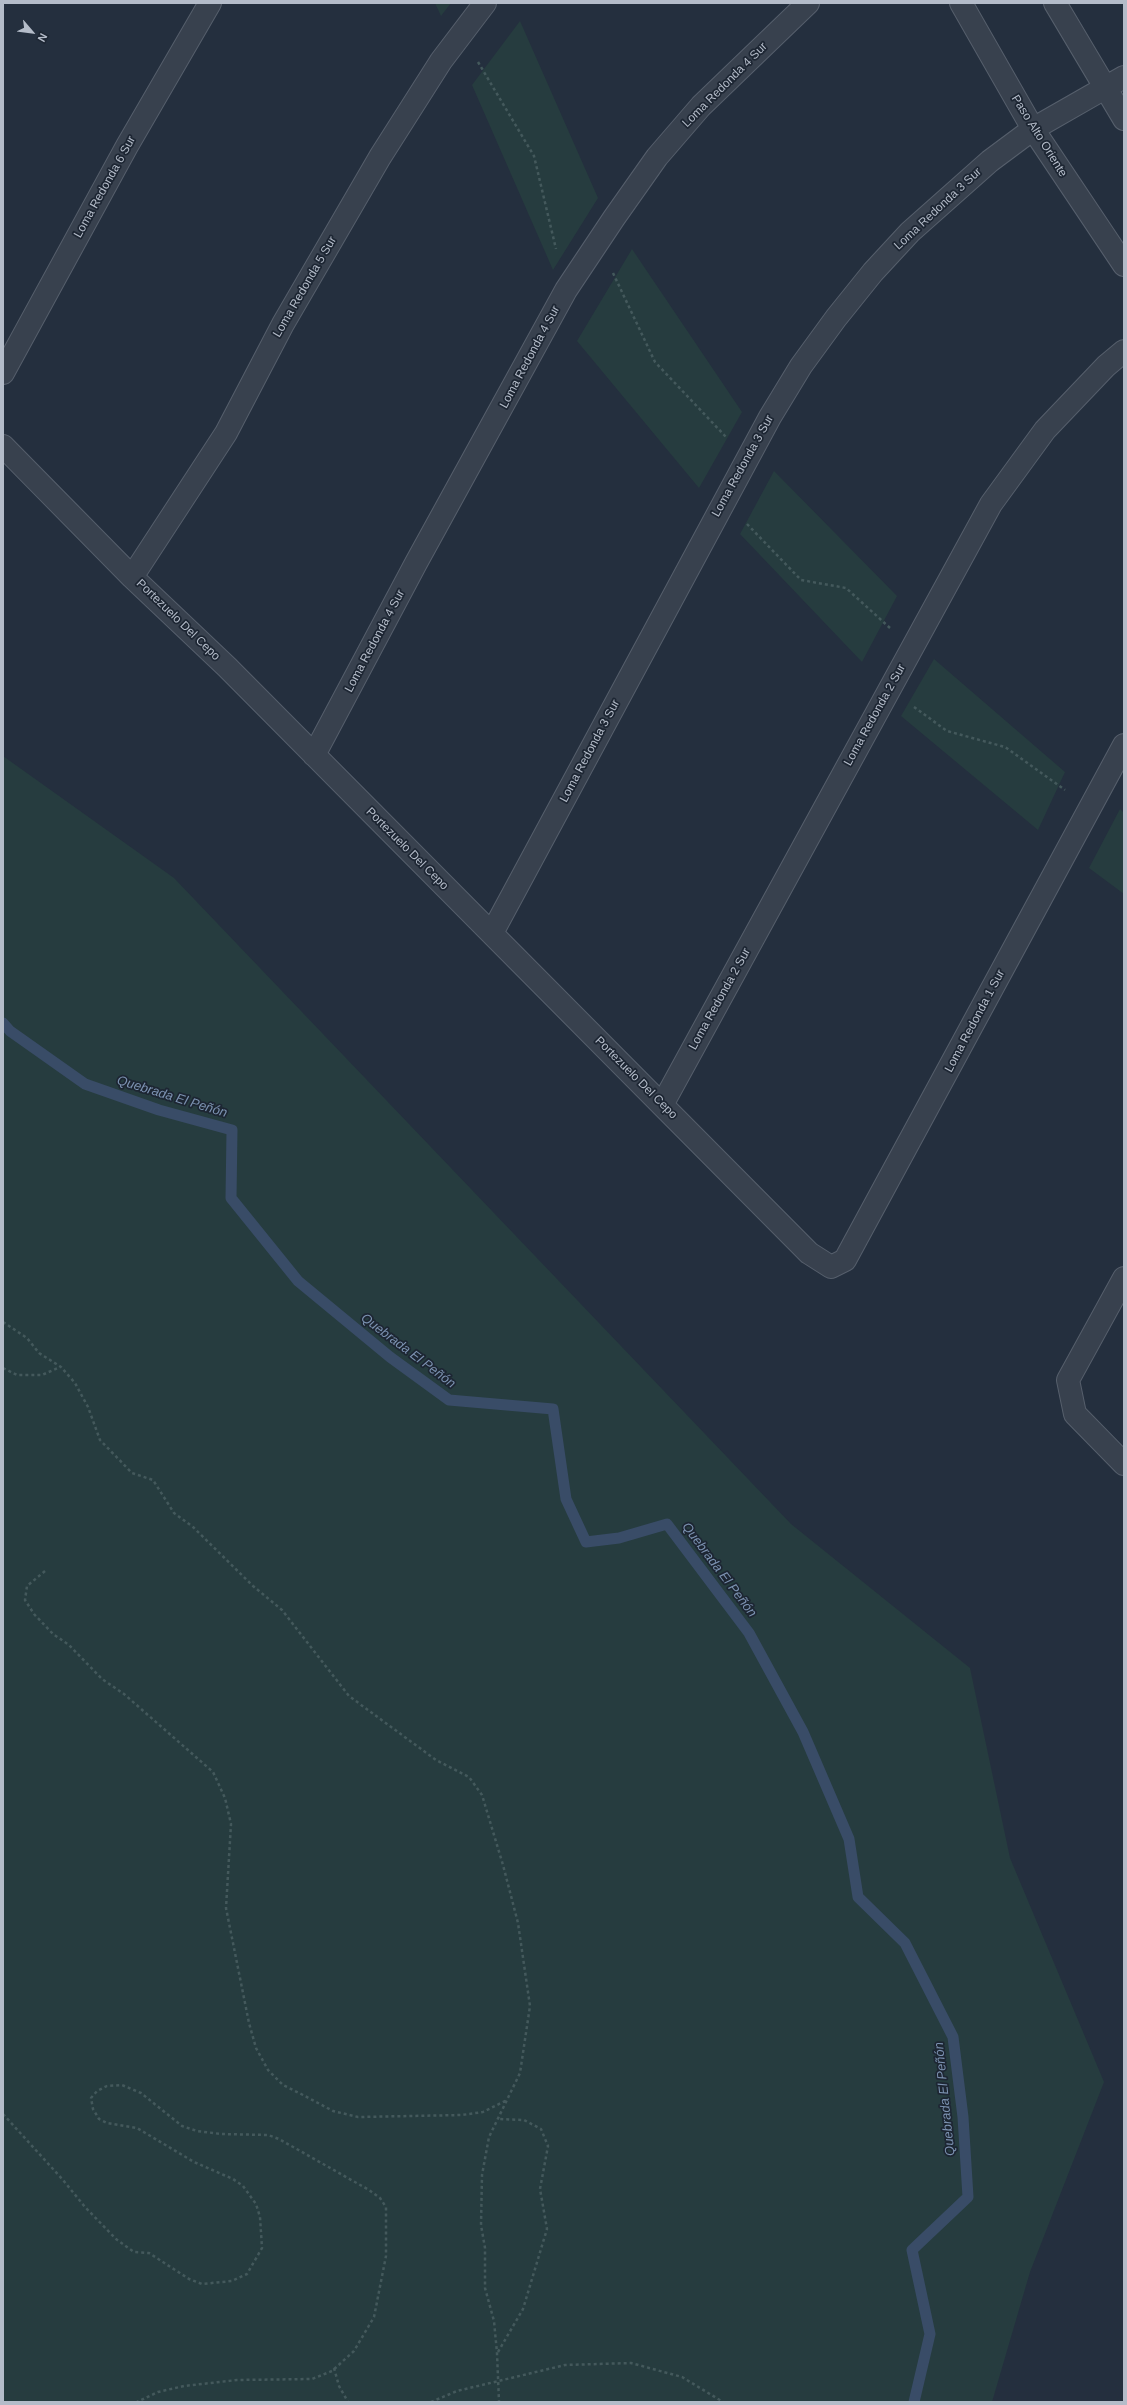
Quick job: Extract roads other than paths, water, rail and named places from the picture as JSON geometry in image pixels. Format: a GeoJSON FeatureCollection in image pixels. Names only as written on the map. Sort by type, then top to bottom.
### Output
{"type":"FeatureCollection","features":[{"type":"Feature","properties":{"kind":"street","name":"Loma Redonda 6 Sur"},"geometry":{"type":"LineString","coordinates":[[3,373],[127,146],[210,3]]}},
{"type":"Feature","properties":{"kind":"street","name":"Loma Redonda 5 Sur"},"geometry":{"type":"LineString","coordinates":[[132,576],[226,433],[283,324],[380,157],[441,61],[485,3]]}},
{"type":"Feature","properties":{"kind":"street","name":"Loma Redonda 4 Sur"},"geometry":{"type":"LineString","coordinates":[[314,755],[416,563],[566,290],[657,157],[701,106],[808,3]]}},
{"type":"Feature","properties":{"kind":"street","name":"Paso Alto Oriente"},"geometry":{"type":"LineString","coordinates":[[961,3],[1033,129],[1124,265]]}},
{"type":"Feature","properties":{"kind":"street"},"geometry":{"type":"LineString","coordinates":[[1055,3],[1104,88],[1124,119]]}},
{"type":"Feature","properties":{"kind":"street","name":"Loma Redonda 3 Sur"},"geometry":{"type":"LineString","coordinates":[[492,933],[747,459],[801,366],[873,272],[910,232],[949,196],[990,161],[1033,129],[1124,77]]}},
{"type":"Feature","properties":{"kind":"street","name":"Loma Redonda 2 Sur"},"geometry":{"type":"LineString","coordinates":[[662,1105],[991,504],[1045,430],[1106,366],[1124,351]]}},
{"type":"Feature","properties":{"kind":"street","name":"Portezuelo Del Cepo"},"geometry":{"type":"LineString","coordinates":[[3,446],[132,576],[227,667],[809,1253]]}},
{"type":"Feature","properties":{"kind":"street","name":"Loma Redonda 1 Sur"},"geometry":{"type":"LineString","coordinates":[[809,1253],[831,1267],[845,1260],[1124,745]]}},
{"type":"Feature","properties":{"kind":"street"},"geometry":{"type":"LineString","coordinates":[[1124,1278],[1068,1380],[1075,1414],[1124,1464]]}},
{"type":"Feature","properties":{"kind":"waterway","name":"Quebrada El Peñón"},"geometry":{"type":"LineString","coordinates":[[3,1023],[10,1031],[85,1084],[159,1110],[232,1130],[231,1198],[298,1281],[390,1357],[449,1400],[553,1409],[566,1499],[586,1542],[619,1538],[667,1524],[749,1633],[803,1732],[849,1839],[858,1897],[905,1943],[953,2037],[963,2117],[968,2197],[912,2250],[930,2334],[914,2402]]}}]}
